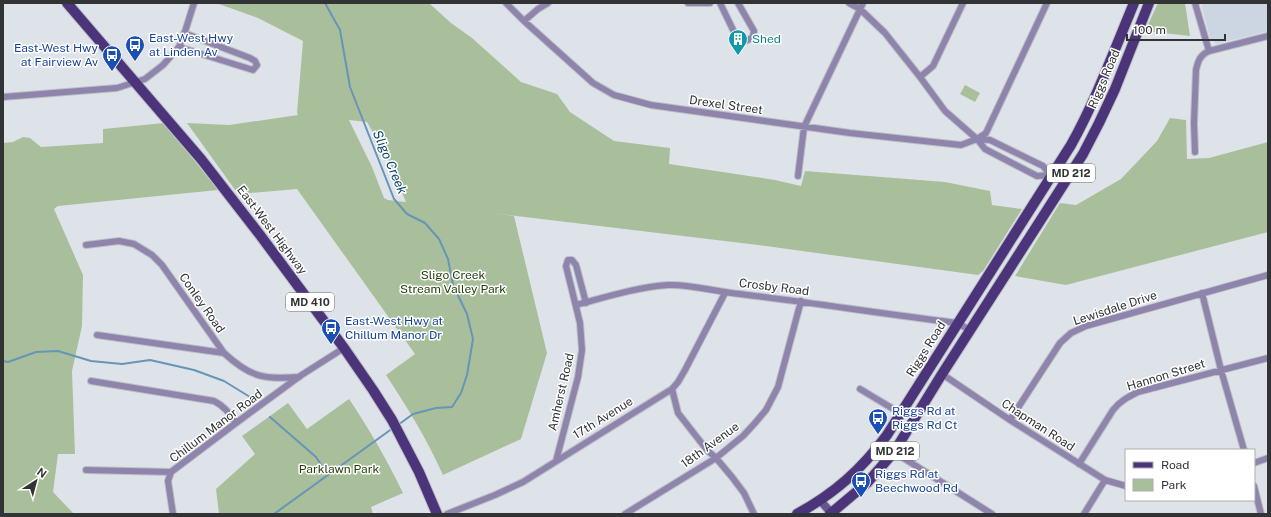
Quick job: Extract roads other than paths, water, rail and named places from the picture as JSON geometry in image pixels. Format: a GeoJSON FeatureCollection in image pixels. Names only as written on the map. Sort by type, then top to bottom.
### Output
{"type":"FeatureCollection","features":[{"type":"Feature","properties":{"kind":"main road","name":"East-West Highway"},"geometry":{"type":"LineString","coordinates":[[67,3],[201,159],[265,241],[344,348],[373,390],[401,436],[437,514]]}},
{"type":"Feature","properties":{"kind":"main road","name":"Riggs Road"},"geometry":{"type":"LineString","coordinates":[[797,514],[843,484],[865,463],[882,441],[1051,175],[1059,165],[1080,128],[1102,81],[1134,3]]}},
{"type":"Feature","properties":{"kind":"main road","name":"Riggs Road"},"geometry":{"type":"LineString","coordinates":[[831,514],[867,483],[894,452],[942,374],[1065,183],[1083,154],[1099,123],[1115,89],[1150,3]]}},
{"type":"Feature","properties":{"kind":"street"},"geometry":{"type":"LineString","coordinates":[[3,97],[117,88],[145,79],[157,71],[179,47],[194,3]]}},
{"type":"Feature","properties":{"kind":"street","name":"Drexel Street"},"geometry":{"type":"LineString","coordinates":[[506,3],[589,80],[599,88],[614,95],[651,105],[804,127],[961,145],[977,139],[990,140],[1043,166],[1051,175]]}},
{"type":"Feature","properties":{"kind":"street"},"geometry":{"type":"LineString","coordinates":[[524,21],[548,3]]}},
{"type":"Feature","properties":{"kind":"street"},"geometry":{"type":"LineString","coordinates":[[688,3],[710,3]]}},
{"type":"Feature","properties":{"kind":"street"},"geometry":{"type":"LineString","coordinates":[[720,3],[736,38],[740,41],[744,41],[753,37],[754,31],[738,3]]}},
{"type":"Feature","properties":{"kind":"street"},"geometry":{"type":"LineString","coordinates":[[849,3],[862,6],[920,76],[945,111],[977,139],[985,149],[1037,176],[1051,175],[1065,183]]}},
{"type":"Feature","properties":{"kind":"street"},"geometry":{"type":"LineString","coordinates":[[920,76],[933,66],[963,3]]}},
{"type":"Feature","properties":{"kind":"street"},"geometry":{"type":"LineString","coordinates":[[977,139],[986,132],[1047,3]]}},
{"type":"Feature","properties":{"kind":"street"},"geometry":{"type":"LineString","coordinates":[[1195,3],[1209,51]]}},
{"type":"Feature","properties":{"kind":"street"},"geometry":{"type":"LineString","coordinates":[[798,176],[804,127],[862,6]]}},
{"type":"Feature","properties":{"kind":"street"},"geometry":{"type":"LineString","coordinates":[[179,47],[253,70],[257,65],[255,61],[250,58],[184,33]]}},
{"type":"Feature","properties":{"kind":"street"},"geometry":{"type":"LineString","coordinates":[[1195,152],[1194,123],[1196,70],[1197,64],[1203,54],[1209,51],[1268,36]]}},
{"type":"Feature","properties":{"kind":"street","name":"Conley Road"},"geometry":{"type":"LineString","coordinates":[[86,245],[119,241],[134,244],[152,255],[162,266],[224,353],[240,367],[258,375],[280,378],[300,376]]}},
{"type":"Feature","properties":{"kind":"street","name":"Amherst Road"},"geometry":{"type":"LineString","coordinates":[[556,461],[578,377],[582,350],[582,337],[576,305],[566,266],[568,260],[574,262],[576,265],[586,303]]}},
{"type":"Feature","properties":{"kind":"street","name":"Lewisdale Drive"},"geometry":{"type":"LineString","coordinates":[[1010,420],[1060,344],[1071,333],[1086,326],[1268,275]]}},
{"type":"Feature","properties":{"kind":"street","name":"Crosby Road"},"geometry":{"type":"LineString","coordinates":[[576,305],[636,290],[669,285],[693,286],[725,293],[801,301],[957,323],[970,330]]}},
{"type":"Feature","properties":{"kind":"street","name":"17th Avenue"},"geometry":{"type":"LineString","coordinates":[[447,514],[510,489],[523,482],[672,389],[685,370],[725,293]]}},
{"type":"Feature","properties":{"kind":"street"},"geometry":{"type":"LineString","coordinates":[[1202,293],[1221,370],[1244,449]]}},
{"type":"Feature","properties":{"kind":"street","name":"18th Avenue"},"geometry":{"type":"LineString","coordinates":[[625,514],[716,458],[743,436],[758,420],[770,403],[781,380],[801,301]]}},
{"type":"Feature","properties":{"kind":"street"},"geometry":{"type":"LineString","coordinates":[[97,335],[224,353]]}},
{"type":"Feature","properties":{"kind":"street","name":"Chillum Manor Road"},"geometry":{"type":"LineString","coordinates":[[86,470],[172,472],[300,376],[344,348]]}},
{"type":"Feature","properties":{"kind":"street","name":"Hannon Street"},"geometry":{"type":"LineString","coordinates":[[1079,464],[1113,410],[1126,398],[1138,392],[1268,358]]}},
{"type":"Feature","properties":{"kind":"street","name":"Chapman Road"},"geometry":{"type":"LineString","coordinates":[[942,374],[1010,420],[1105,480],[1125,486]]}},
{"type":"Feature","properties":{"kind":"street"},"geometry":{"type":"LineString","coordinates":[[91,381],[214,401],[228,410],[236,423]]}},
{"type":"Feature","properties":{"kind":"street"},"geometry":{"type":"LineString","coordinates":[[672,389],[678,413],[707,450],[716,458],[738,485],[754,514]]}},
{"type":"Feature","properties":{"kind":"street"},"geometry":{"type":"LineString","coordinates":[[860,389],[900,413]]}},
{"type":"Feature","properties":{"kind":"street"},"geometry":{"type":"LineString","coordinates":[[894,452],[992,514]]}},
{"type":"Feature","properties":{"kind":"street"},"geometry":{"type":"LineString","coordinates":[[1255,463],[1268,458]]}},
{"type":"Feature","properties":{"kind":"street"},"geometry":{"type":"LineString","coordinates":[[172,472],[168,481],[173,514]]}},
{"type":"Feature","properties":{"kind":"street"},"geometry":{"type":"LineString","coordinates":[[1084,514],[1105,480]]}},
{"type":"Feature","properties":{"kind":"street"},"geometry":{"type":"LineString","coordinates":[[1255,490],[1261,514]]}},
{"type":"Feature","properties":{"kind":"street"},"geometry":{"type":"LineString","coordinates":[[820,500],[831,514]]}},
{"type":"Feature","properties":{"kind":"waterway","name":"Sligo Creek"},"geometry":{"type":"LineString","coordinates":[[325,3],[340,30],[350,87],[394,199],[407,214],[425,223],[439,239],[448,259],[453,285],[467,314],[473,339],[467,375],[461,393],[452,407],[436,408],[413,414],[398,425]]}},
{"type":"Feature","properties":{"kind":"waterway"},"geometry":{"type":"LineString","coordinates":[[3,361],[8,362],[36,352],[58,351],[91,361],[122,364],[150,360],[194,370],[224,381],[250,397],[255,402]]}},
{"type":"Feature","properties":{"kind":"waterway"},"geometry":{"type":"LineString","coordinates":[[270,417],[316,457],[328,475]]}},
{"type":"Feature","properties":{"kind":"waterway","name":"Sligo Creek"},"geometry":{"type":"LineString","coordinates":[[274,514],[393,428]]}},
{"type":"Feature","properties":{"kind":"place","name":"Shed"},"geometry":{"type":"Point","coordinates":[738,56]}},
{"type":"Feature","properties":{"kind":"place","name":"East-West Hwy at Linden Av"},"geometry":{"type":"Point","coordinates":[135,62]}},
{"type":"Feature","properties":{"kind":"place","name":"East-West Hwy at Fairview Av"},"geometry":{"type":"Point","coordinates":[112,72]}},
{"type":"Feature","properties":{"kind":"place","name":"East-West Hwy at Chillum Manor Dr"},"geometry":{"type":"Point","coordinates":[331,345]}},
{"type":"Feature","properties":{"kind":"place","name":"Riggs Rd at Riggs Rd Ct"},"geometry":{"type":"Point","coordinates":[878,435]}},
{"type":"Feature","properties":{"kind":"place","name":"Riggs Rd at Beechwood Rd"},"geometry":{"type":"Point","coordinates":[861,498]}},
{"type":"Feature","properties":{"kind":"park label","name":"Sligo Creek Stream Valley Park"},"geometry":{"type":"Point","coordinates":[453,282]}},
{"type":"Feature","properties":{"kind":"park label","name":"Parklawn Park"},"geometry":{"type":"Point","coordinates":[339,469]}}]}
